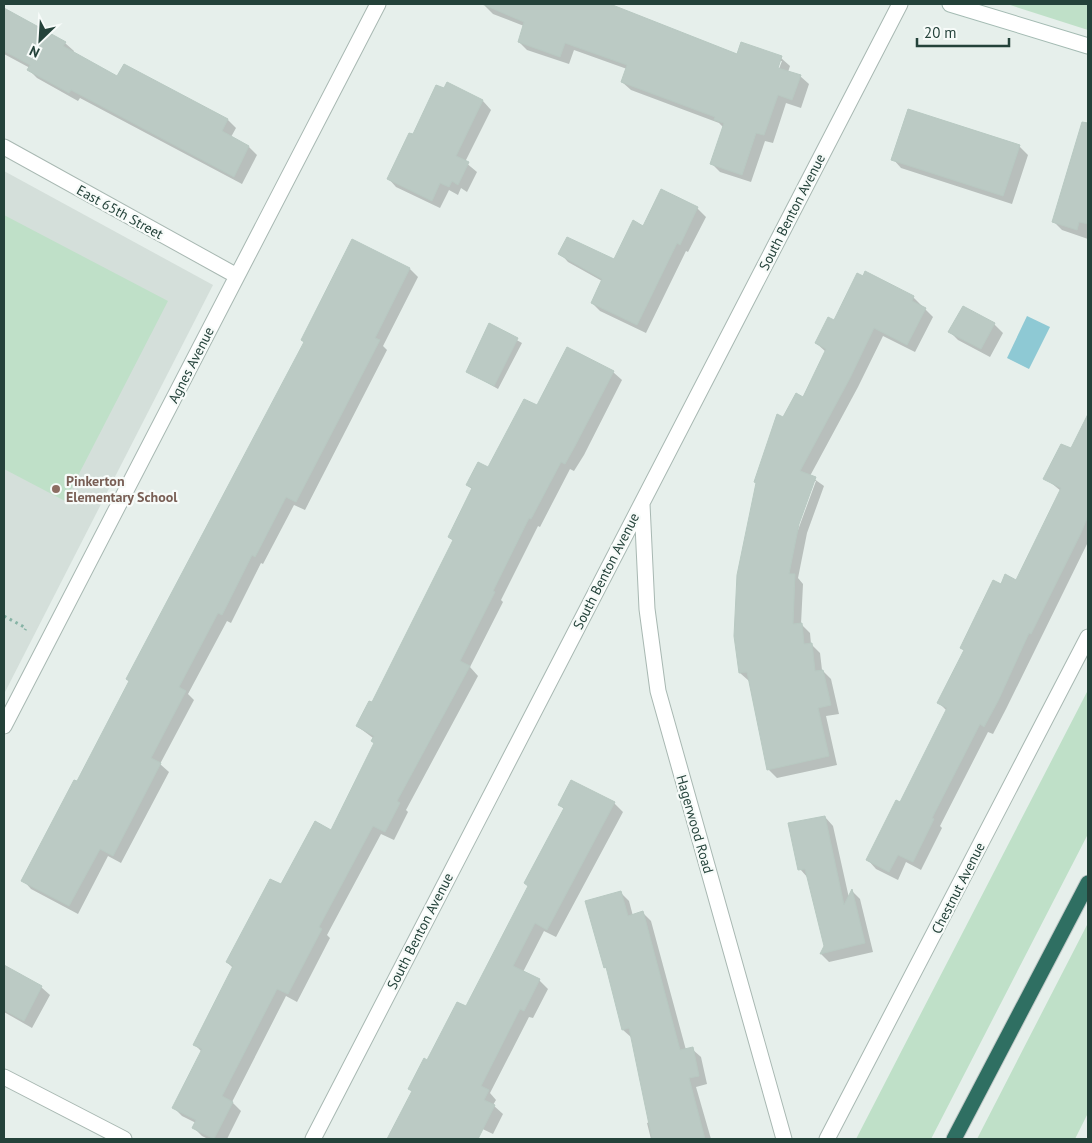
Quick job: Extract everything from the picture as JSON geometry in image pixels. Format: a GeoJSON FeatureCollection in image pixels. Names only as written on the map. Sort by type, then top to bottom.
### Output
{"type":"FeatureCollection","features":[{"type":"Feature","properties":{"kind":"highway"},"geometry":{"type":"LineString","coordinates":[[954,1139],[1088,882]]}},
{"type":"Feature","properties":{"kind":"street","name":"Agnes Avenue"},"geometry":{"type":"LineString","coordinates":[[4,726],[378,4]]}},
{"type":"Feature","properties":{"kind":"street","name":"South Benton Avenue"},"geometry":{"type":"LineString","coordinates":[[313,1139],[900,4]]}},
{"type":"Feature","properties":{"kind":"street"},"geometry":{"type":"LineString","coordinates":[[950,4],[1088,46]]}},
{"type":"Feature","properties":{"kind":"street","name":"East 65th Street"},"geometry":{"type":"LineString","coordinates":[[4,147],[237,276]]}},
{"type":"Feature","properties":{"kind":"street","name":"Hagerwood Road"},"geometry":{"type":"LineString","coordinates":[[642,502],[647,609],[658,691],[784,1139]]}},
{"type":"Feature","properties":{"kind":"street","name":"Chestnut Avenue"},"geometry":{"type":"LineString","coordinates":[[828,1139],[1088,637]]}},
{"type":"Feature","properties":{"kind":"street"},"geometry":{"type":"LineString","coordinates":[[4,1077],[124,1139]]}},
{"type":"Feature","properties":{"kind":"path"},"geometry":{"type":"LineString","coordinates":[[4,616],[26,628],[25,630]]}},
{"type":"Feature","properties":{"kind":"shaded area","name":"Pinkerton Elementary School"},"geometry":{"type":"Polygon","coordinates":[[[4,171],[213,285],[4,694],[4,171]]]}},
{"type":"Feature","properties":{"kind":"green space"},"geometry":{"type":"Polygon","coordinates":[[[1007,4],[1088,4],[1088,30],[1007,4]]]}},
{"type":"Feature","properties":{"kind":"green space"},"geometry":{"type":"Polygon","coordinates":[[[4,215],[168,301],[65,501],[4,469],[4,215]]]}},
{"type":"Feature","properties":{"kind":"green space"},"geometry":{"type":"Polygon","coordinates":[[[1088,690],[1088,834],[931,1139],[856,1139],[1088,690]]]}},
{"type":"Feature","properties":{"kind":"green space"},"geometry":{"type":"Polygon","coordinates":[[[1088,923],[1088,1113],[1075,1139],[977,1139],[1088,923]]]}},
{"type":"Feature","properties":{"kind":"water"},"geometry":{"type":"Polygon","coordinates":[[[1027,316],[1050,327],[1029,369],[1007,358],[1027,316]]]}},
{"type":"Feature","properties":{"kind":"building"},"geometry":{"type":"Polygon","coordinates":[[[482,4],[610,4],[737,54],[741,42],[782,56],[778,68],[801,75],[792,100],[778,95],[764,135],[756,133],[742,175],[710,164],[724,123],[714,120],[715,117],[621,82],[627,65],[565,43],[560,57],[518,42],[524,22],[482,4]]]}},
{"type":"Feature","properties":{"kind":"building"},"geometry":{"type":"Polygon","coordinates":[[[4,8],[66,42],[63,46],[117,76],[124,64],[228,119],[222,131],[249,146],[234,177],[71,90],[69,93],[27,70],[30,65],[4,51],[4,8]]]}},
{"type":"Feature","properties":{"kind":"building"},"geometry":{"type":"Polygon","coordinates":[[[447,82],[483,100],[456,156],[469,162],[458,185],[452,181],[449,187],[440,183],[432,201],[387,179],[409,133],[413,134],[436,85],[444,88],[447,82]]]}},
{"type":"Feature","properties":{"kind":"building"},"geometry":{"type":"Polygon","coordinates":[[[908,109],[1020,145],[1003,196],[891,160],[908,109]]]}},
{"type":"Feature","properties":{"kind":"building"},"geometry":{"type":"Polygon","coordinates":[[[1082,122],[1088,123],[1088,224],[1079,222],[1077,230],[1052,222],[1082,122]]]}},
{"type":"Feature","properties":{"kind":"building"},"geometry":{"type":"Polygon","coordinates":[[[661,189],[698,207],[680,245],[677,243],[637,325],[591,303],[602,279],[558,254],[567,237],[614,259],[633,220],[643,226],[661,189]]]}},
{"type":"Feature","properties":{"kind":"building"},"geometry":{"type":"Polygon","coordinates":[[[352,239],[410,268],[375,338],[380,340],[296,502],[286,497],[255,557],[252,555],[222,615],[218,613],[179,687],[186,691],[151,758],[161,763],[113,856],[100,849],[69,906],[21,881],[74,780],[77,781],[129,681],[126,679],[304,342],[301,340],[352,239]]]}},
{"type":"Feature","properties":{"kind":"building"},"geometry":{"type":"Polygon","coordinates":[[[865,271],[914,296],[912,301],[926,308],[907,345],[874,328],[850,378],[800,471],[816,477],[799,524],[789,574],[795,574],[793,624],[802,623],[804,644],[812,643],[815,671],[823,670],[831,705],[818,708],[829,756],[767,770],[747,672],[739,673],[734,636],[737,575],[756,483],[754,482],[777,414],[783,417],[796,393],[803,397],[826,349],[815,343],[828,317],[834,320],[857,273],[863,276],[865,271]]]}},
{"type":"Feature","properties":{"kind":"building"},"geometry":{"type":"Polygon","coordinates":[[[963,306],[995,323],[981,349],[948,332],[963,306]]]}},
{"type":"Feature","properties":{"kind":"building"},"geometry":{"type":"Polygon","coordinates":[[[489,323],[518,338],[494,386],[466,372],[489,323]]]}},
{"type":"Feature","properties":{"kind":"building"},"geometry":{"type":"Polygon","coordinates":[[[567,347],[614,371],[565,464],[561,462],[531,519],[529,518],[493,591],[495,592],[460,661],[470,666],[397,801],[400,803],[385,832],[373,826],[319,927],[322,929],[288,994],[277,989],[222,1096],[233,1102],[214,1139],[192,1128],[196,1120],[172,1108],[202,1049],[193,1045],[233,966],[226,962],[270,879],[281,884],[315,821],[331,830],[374,743],[371,741],[374,736],[356,726],[369,701],[372,702],[453,540],[448,537],[472,488],[466,485],[478,462],[488,467],[524,399],[537,405],[567,347]]]}},
{"type":"Feature","properties":{"kind":"building"},"geometry":{"type":"Polygon","coordinates":[[[1088,414],[1088,516],[1081,533],[1031,634],[1029,633],[998,701],[984,727],[980,724],[932,818],[934,819],[913,862],[898,855],[889,872],[866,860],[896,800],[900,802],[947,708],[937,703],[964,650],[960,648],[993,580],[1001,584],[1005,574],[1016,580],[1061,488],[1043,479],[1061,444],[1071,448],[1088,414]]]}},
{"type":"Feature","properties":{"kind":"building"},"geometry":{"type":"Polygon","coordinates":[[[571,780],[615,802],[547,930],[535,923],[513,966],[540,979],[524,1011],[520,1009],[481,1086],[489,1090],[484,1100],[495,1105],[478,1139],[387,1139],[412,1091],[408,1089],[424,1058],[427,1060],[457,1002],[466,1006],[528,886],[524,883],[564,808],[558,805],[571,780]]]}},
{"type":"Feature","properties":{"kind":"building"},"geometry":{"type":"Polygon","coordinates":[[[825,816],[844,905],[852,889],[865,943],[820,954],[824,946],[805,869],[798,870],[788,823],[825,816]]]}},
{"type":"Feature","properties":{"kind":"building"},"geometry":{"type":"Polygon","coordinates":[[[621,891],[628,916],[643,911],[680,1050],[693,1047],[699,1076],[689,1078],[705,1139],[652,1139],[629,1028],[622,1030],[606,967],[604,968],[585,901],[621,891]]]}},
{"type":"Feature","properties":{"kind":"building"},"geometry":{"type":"Polygon","coordinates":[[[4,965],[42,986],[24,1021],[4,1010],[4,965]]]}},
{"type":"Feature","properties":{"kind":"place","name":"Pinkerton Elementary School"},"geometry":{"type":"Point","coordinates":[56,489]}}]}
